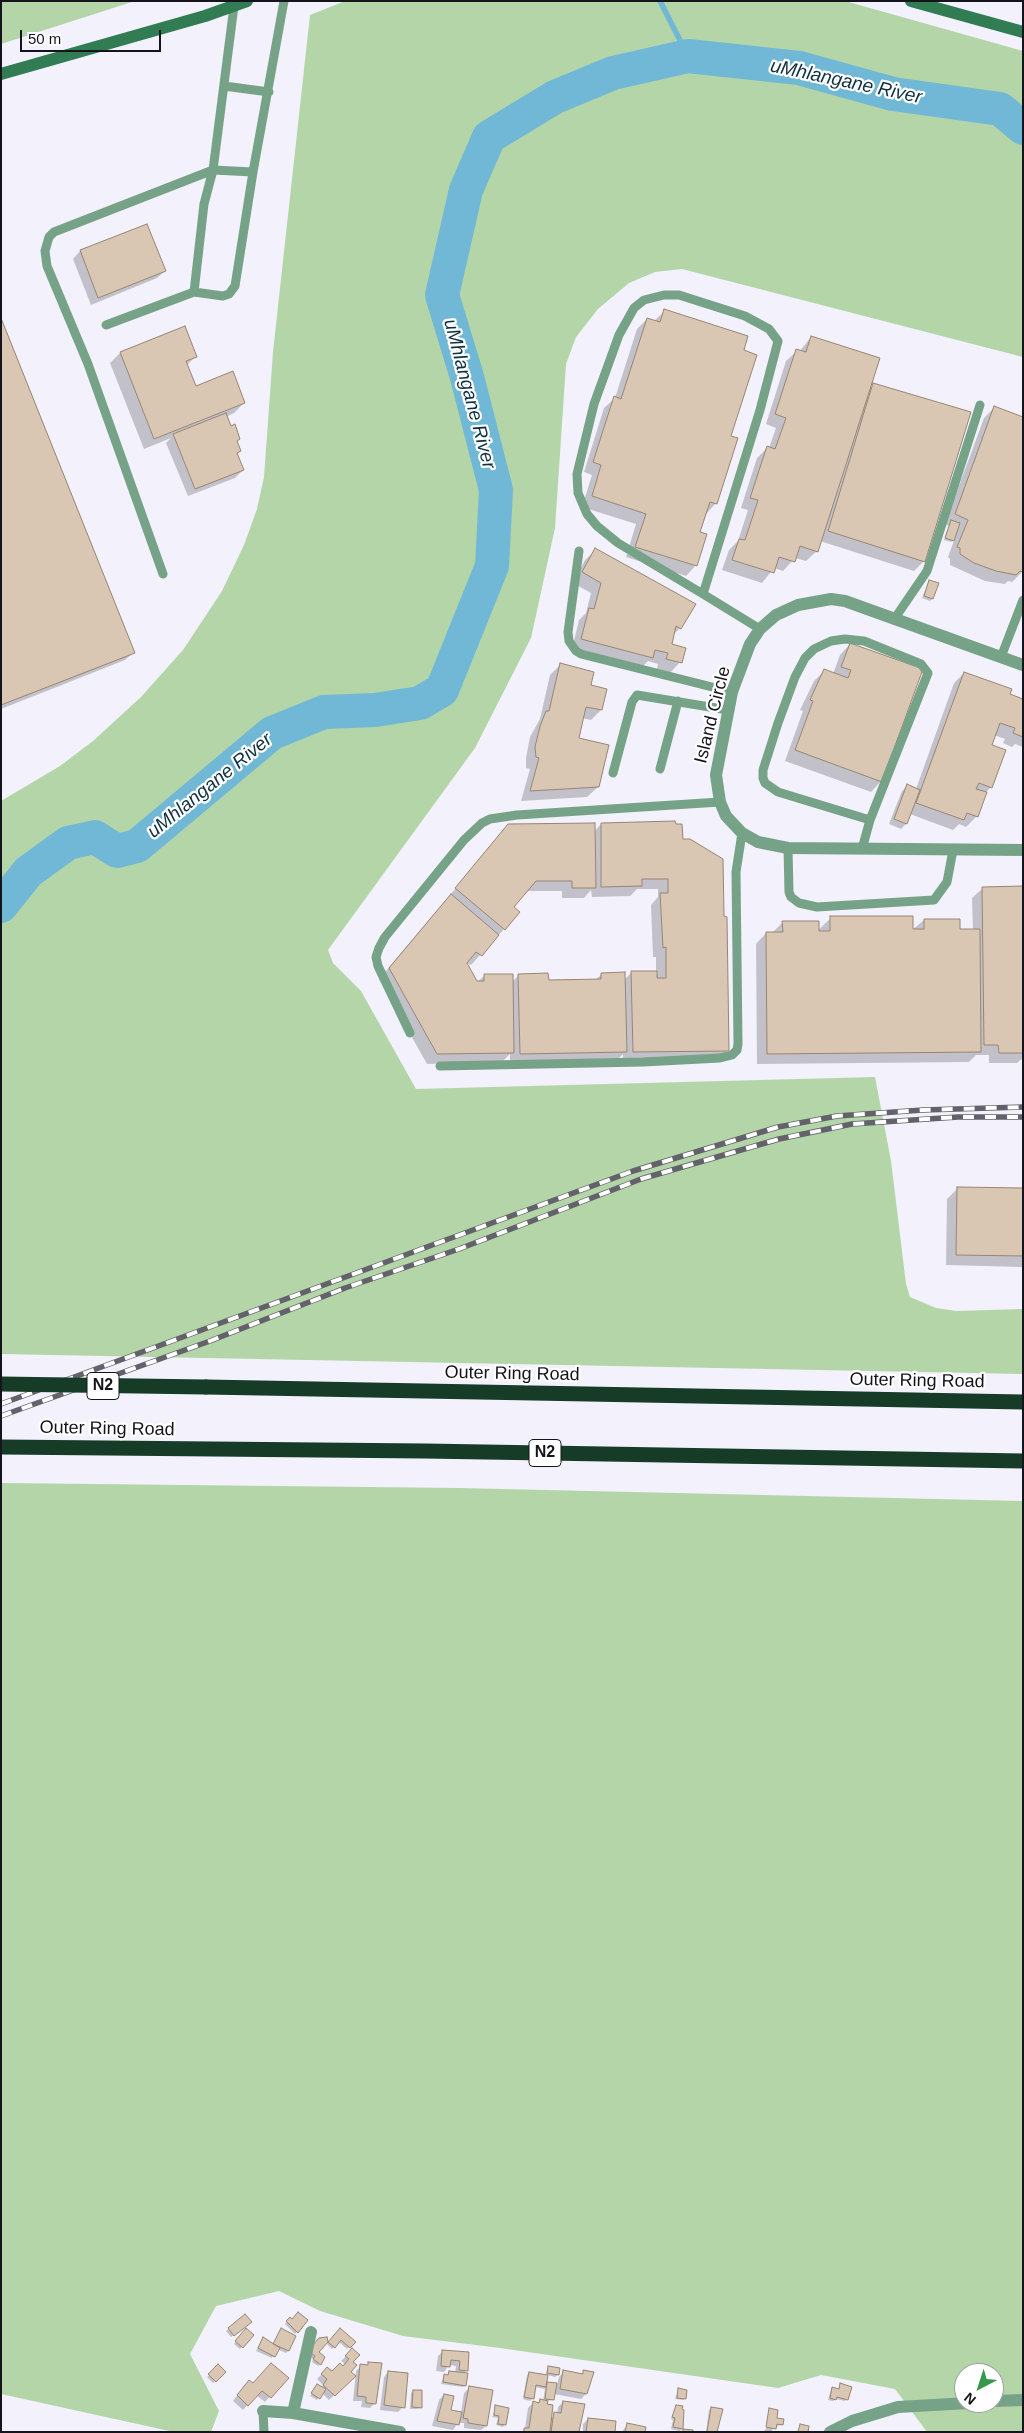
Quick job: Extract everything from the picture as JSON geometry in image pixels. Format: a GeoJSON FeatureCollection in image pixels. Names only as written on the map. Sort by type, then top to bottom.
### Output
{"type":"FeatureCollection","features":[{"type":"Feature","properties":{"kind":"highway","name":"Outer Ring Road"},"geometry":{"type":"LineString","coordinates":[[1,1384],[1023,1402]]}},
{"type":"Feature","properties":{"kind":"highway","name":"Outer Ring Road"},"geometry":{"type":"LineString","coordinates":[[1,1447],[1023,1460]]}},
{"type":"Feature","properties":{"kind":"street"},"geometry":{"type":"LineString","coordinates":[[1,74],[247,1]]}},
{"type":"Feature","properties":{"kind":"street"},"geometry":{"type":"LineString","coordinates":[[911,1],[1023,32]]}},
{"type":"Feature","properties":{"kind":"street","name":"Island Circle"},"geometry":{"type":"LineString","coordinates":[[1023,665],[845,600],[831,599],[798,605],[776,615],[760,628],[750,644],[732,692],[716,775],[720,802],[732,824],[742,833],[758,842],[788,848],[1023,850]]}},
{"type":"Feature","properties":{"kind":"street"},"geometry":{"type":"LineString","coordinates":[[293,2413],[311,2332]]}},
{"type":"Feature","properties":{"kind":"street"},"geometry":{"type":"LineString","coordinates":[[1004,2401],[1023,2400]]}},
{"type":"Feature","properties":{"kind":"street"},"geometry":{"type":"LineString","coordinates":[[830,2432],[852,2421],[898,2407],[954,2404]]}},
{"type":"Feature","properties":{"kind":"street"},"geometry":{"type":"LineString","coordinates":[[263,2411],[293,2413],[400,2432]]}},
{"type":"Feature","properties":{"kind":"lane"},"geometry":{"type":"LineString","coordinates":[[106,325],[194,292],[223,296],[229,294],[235,286],[253,172],[284,1]]}},
{"type":"Feature","properties":{"kind":"lane"},"geometry":{"type":"LineString","coordinates":[[194,292],[204,204],[214,170],[234,6]]}},
{"type":"Feature","properties":{"kind":"lane"},"geometry":{"type":"LineString","coordinates":[[224,86],[269,92]]}},
{"type":"Feature","properties":{"kind":"lane"},"geometry":{"type":"LineString","coordinates":[[163,574],[88,364],[47,266],[45,251],[49,237],[54,232],[214,170],[253,172]]}},
{"type":"Feature","properties":{"kind":"lane"},"geometry":{"type":"LineString","coordinates":[[703,594],[778,346],[776,337],[769,329],[738,313],[679,295],[653,297],[634,308],[619,335],[594,404],[577,474],[578,493],[582,504],[597,526],[618,543],[703,594],[760,628]]}},
{"type":"Feature","properties":{"kind":"lane"},"geometry":{"type":"LineString","coordinates":[[895,618],[926,571],[980,405]]}},
{"type":"Feature","properties":{"kind":"lane"},"geometry":{"type":"LineString","coordinates":[[579,551],[568,632],[569,641],[576,651],[581,654],[732,692]]}},
{"type":"Feature","properties":{"kind":"lane"},"geometry":{"type":"LineString","coordinates":[[1001,657],[1023,600]]}},
{"type":"Feature","properties":{"kind":"lane"},"geometry":{"type":"LineString","coordinates":[[862,849],[870,820],[928,673],[921,664],[864,641],[845,638],[831,641],[814,649],[805,658],[795,677],[778,723],[763,770],[763,778],[765,783],[778,792],[870,820]]}},
{"type":"Feature","properties":{"kind":"lane"},"geometry":{"type":"LineString","coordinates":[[613,773],[632,702],[639,694],[728,710]]}},
{"type":"Feature","properties":{"kind":"lane"},"geometry":{"type":"LineString","coordinates":[[660,769],[678,701]]}},
{"type":"Feature","properties":{"kind":"lane"},"geometry":{"type":"LineString","coordinates":[[410,1033],[378,966],[376,957],[379,948],[385,936],[464,840],[482,823],[490,819],[517,815],[720,802]]}},
{"type":"Feature","properties":{"kind":"lane"},"geometry":{"type":"LineString","coordinates":[[440,1066],[642,1062],[720,1058],[732,1055],[737,1050],[738,1044],[736,872],[742,833]]}},
{"type":"Feature","properties":{"kind":"lane"},"geometry":{"type":"LineString","coordinates":[[788,848],[789,892],[791,897],[799,904],[818,907],[934,900],[948,882],[953,850]]}},
{"type":"Feature","properties":{"kind":"lane"},"geometry":{"type":"LineString","coordinates":[[263,2411],[264,2432]]}},
{"type":"Feature","properties":{"kind":"green space"},"geometry":{"type":"Polygon","coordinates":[[[1,1],[135,1],[1,44],[1,1]]]}},
{"type":"Feature","properties":{"kind":"green space"},"geometry":{"type":"Polygon","coordinates":[[[345,1],[845,1],[1023,51],[1023,357],[682,269],[655,272],[629,283],[598,309],[576,337],[566,364],[555,528],[531,638],[475,748],[328,950],[333,963],[361,991],[416,1089],[875,1077],[891,1161],[906,1284],[910,1297],[936,1308],[956,1311],[1023,1309],[1023,1374],[1,1354],[1,801],[60,766],[93,741],[141,697],[183,650],[222,591],[244,545],[257,509],[264,477],[273,352],[310,15],[345,1]]]}},
{"type":"Feature","properties":{"kind":"green space"},"geometry":{"type":"Polygon","coordinates":[[[1,1483],[459,1488],[1023,1501],[1023,2432],[927,2432],[895,2389],[821,2375],[778,2388],[403,2336],[320,2311],[279,2291],[216,2306],[190,2354],[219,2411],[211,2432],[174,2432],[1,2394],[1,1483]]]}},
{"type":"Feature","properties":{"kind":"building"},"geometry":{"type":"Polygon","coordinates":[[[147,224],[166,271],[98,298],[80,250],[147,224]]]}},
{"type":"Feature","properties":{"kind":"building"},"geometry":{"type":"Polygon","coordinates":[[[664,309],[748,336],[744,350],[757,355],[731,436],[738,438],[717,504],[710,502],[700,532],[707,534],[697,566],[635,547],[646,514],[592,496],[601,465],[593,462],[614,396],[621,399],[647,318],[660,322],[664,309]]]}},
{"type":"Feature","properties":{"kind":"building"},"geometry":{"type":"Polygon","coordinates":[[[1,318],[135,653],[1,705],[1,318]]]}},
{"type":"Feature","properties":{"kind":"building"},"geometry":{"type":"Polygon","coordinates":[[[185,326],[197,357],[186,361],[196,386],[233,371],[245,403],[154,439],[120,352],[185,326]]]}},
{"type":"Feature","properties":{"kind":"building"},"geometry":{"type":"Polygon","coordinates":[[[811,336],[880,358],[818,552],[800,546],[795,562],[779,557],[774,573],[732,560],[739,539],[745,540],[758,500],[750,498],[767,446],[775,449],[786,418],[775,414],[796,349],[806,352],[811,336]]]}},
{"type":"Feature","properties":{"kind":"building"},"geometry":{"type":"Polygon","coordinates":[[[873,383],[971,412],[925,562],[828,531],[873,383]]]}},
{"type":"Feature","properties":{"kind":"building"},"geometry":{"type":"Polygon","coordinates":[[[994,406],[1023,417],[1023,572],[1020,571],[1016,575],[996,571],[974,563],[960,554],[960,548],[957,547],[968,520],[955,514],[994,406]]]}},
{"type":"Feature","properties":{"kind":"building"},"geometry":{"type":"Polygon","coordinates":[[[226,413],[231,426],[235,424],[240,439],[237,441],[241,451],[237,453],[244,470],[195,489],[173,434],[226,413]]]}},
{"type":"Feature","properties":{"kind":"building"},"geometry":{"type":"Polygon","coordinates":[[[951,520],[960,523],[954,541],[945,538],[951,520]]]}},
{"type":"Feature","properties":{"kind":"building"},"geometry":{"type":"Polygon","coordinates":[[[595,548],[696,604],[681,629],[676,626],[672,644],[686,648],[682,663],[666,659],[668,653],[655,650],[653,658],[581,639],[589,608],[594,609],[601,583],[582,572],[595,548]]]}},
{"type":"Feature","properties":{"kind":"building"},"geometry":{"type":"Polygon","coordinates":[[[929,580],[939,583],[933,599],[924,596],[929,580]]]}},
{"type":"Feature","properties":{"kind":"building"},"geometry":{"type":"Polygon","coordinates":[[[850,643],[923,669],[882,782],[795,750],[813,701],[810,700],[824,669],[848,678],[851,670],[841,667],[850,643]]]}},
{"type":"Feature","properties":{"kind":"building"},"geometry":{"type":"Polygon","coordinates":[[[560,663],[594,672],[591,685],[607,689],[602,710],[586,707],[579,738],[609,745],[599,787],[530,791],[539,758],[536,757],[535,747],[540,726],[546,711],[549,711],[560,663]]]}},
{"type":"Feature","properties":{"kind":"building"},"geometry":{"type":"Polygon","coordinates":[[[964,672],[1012,689],[1010,694],[1023,699],[1023,737],[1013,733],[1015,728],[1000,723],[992,745],[1006,750],[992,788],[979,783],[976,789],[987,792],[978,817],[967,813],[964,820],[916,803],[964,672]]]}},
{"type":"Feature","properties":{"kind":"building"},"geometry":{"type":"Polygon","coordinates":[[[907,784],[920,790],[907,824],[894,819],[907,784]]]}},
{"type":"Feature","properties":{"kind":"building"},"geometry":{"type":"Polygon","coordinates":[[[675,821],[676,824],[682,824],[683,839],[690,839],[723,859],[724,916],[727,917],[729,1051],[633,1052],[631,971],[657,971],[657,978],[666,978],[666,947],[663,948],[660,893],[668,893],[668,879],[642,879],[642,886],[601,887],[601,823],[675,821]]]}},
{"type":"Feature","properties":{"kind":"building"},"geometry":{"type":"Polygon","coordinates":[[[595,823],[596,888],[572,888],[572,881],[536,881],[514,907],[520,912],[505,930],[455,888],[508,824],[595,823]]]}},
{"type":"Feature","properties":{"kind":"building"},"geometry":{"type":"Polygon","coordinates":[[[1023,886],[1023,1053],[999,1053],[998,1045],[984,1045],[982,887],[1023,886]]]}},
{"type":"Feature","properties":{"kind":"building"},"geometry":{"type":"Polygon","coordinates":[[[451,894],[499,935],[482,956],[476,952],[467,963],[477,981],[484,981],[484,974],[513,974],[514,1053],[437,1054],[389,968],[451,894]]]}},
{"type":"Feature","properties":{"kind":"building"},"geometry":{"type":"Polygon","coordinates":[[[830,916],[913,916],[913,929],[924,929],[924,919],[960,919],[960,929],[980,929],[981,1052],[767,1054],[766,932],[783,932],[782,921],[819,921],[819,931],[830,931],[830,916]]]}},
{"type":"Feature","properties":{"kind":"building"},"geometry":{"type":"Polygon","coordinates":[[[625,972],[627,1052],[520,1054],[518,974],[548,973],[549,980],[601,979],[601,973],[625,972]]]}},
{"type":"Feature","properties":{"kind":"building"},"geometry":{"type":"Polygon","coordinates":[[[957,1187],[1023,1188],[1023,1256],[956,1255],[957,1187]]]}},
{"type":"Feature","properties":{"kind":"building"},"geometry":{"type":"Polygon","coordinates":[[[298,2312],[308,2320],[298,2333],[286,2321],[290,2317],[292,2319],[298,2312]]]}},
{"type":"Feature","properties":{"kind":"building"},"geometry":{"type":"Polygon","coordinates":[[[245,2314],[252,2322],[234,2336],[228,2328],[245,2314]]]}},
{"type":"Feature","properties":{"kind":"building"},"geometry":{"type":"Polygon","coordinates":[[[246,2328],[254,2335],[243,2348],[235,2341],[246,2328]]]}},
{"type":"Feature","properties":{"kind":"building"},"geometry":{"type":"Polygon","coordinates":[[[281,2328],[296,2336],[289,2351],[273,2344],[281,2328]]]}},
{"type":"Feature","properties":{"kind":"building"},"geometry":{"type":"Polygon","coordinates":[[[340,2328],[356,2342],[350,2348],[341,2340],[335,2348],[328,2342],[340,2328]]]}},
{"type":"Feature","properties":{"kind":"building"},"geometry":{"type":"Polygon","coordinates":[[[263,2337],[280,2348],[275,2357],[258,2348],[263,2337]]]}},
{"type":"Feature","properties":{"kind":"building"},"geometry":{"type":"Polygon","coordinates":[[[327,2337],[328,2342],[319,2352],[325,2357],[321,2365],[313,2359],[315,2356],[308,2351],[319,2338],[327,2337]]]}},
{"type":"Feature","properties":{"kind":"building"},"geometry":{"type":"Polygon","coordinates":[[[352,2348],[360,2355],[353,2362],[357,2365],[351,2372],[356,2376],[335,2396],[323,2385],[327,2379],[321,2374],[327,2367],[332,2371],[340,2363],[343,2366],[349,2359],[345,2356],[352,2348]]]}},
{"type":"Feature","properties":{"kind":"building"},"geometry":{"type":"Polygon","coordinates":[[[442,2350],[469,2352],[468,2371],[459,2370],[460,2361],[451,2360],[450,2367],[441,2366],[442,2350]]]}},
{"type":"Feature","properties":{"kind":"building"},"geometry":{"type":"Polygon","coordinates":[[[368,2362],[382,2363],[376,2404],[366,2403],[366,2397],[357,2396],[360,2364],[368,2365],[368,2362]]]}},
{"type":"Feature","properties":{"kind":"building"},"geometry":{"type":"Polygon","coordinates":[[[271,2363],[289,2378],[271,2398],[262,2391],[248,2406],[237,2395],[249,2380],[253,2383],[271,2363]]]}},
{"type":"Feature","properties":{"kind":"building"},"geometry":{"type":"Polygon","coordinates":[[[218,2364],[226,2372],[216,2382],[208,2374],[218,2364]]]}},
{"type":"Feature","properties":{"kind":"building"},"geometry":{"type":"Polygon","coordinates":[[[548,2366],[560,2368],[559,2375],[547,2373],[548,2366]]]}},
{"type":"Feature","properties":{"kind":"building"},"geometry":{"type":"Polygon","coordinates":[[[563,2370],[583,2374],[583,2370],[594,2372],[587,2394],[560,2389],[563,2370]]]}},
{"type":"Feature","properties":{"kind":"building"},"geometry":{"type":"Polygon","coordinates":[[[388,2371],[408,2373],[405,2408],[384,2405],[388,2371]]]}},
{"type":"Feature","properties":{"kind":"building"},"geometry":{"type":"Polygon","coordinates":[[[449,2371],[468,2373],[466,2386],[443,2382],[444,2374],[448,2375],[449,2371]]]}},
{"type":"Feature","properties":{"kind":"building"},"geometry":{"type":"Polygon","coordinates":[[[529,2372],[548,2375],[546,2387],[536,2385],[534,2399],[524,2397],[529,2372]]]}},
{"type":"Feature","properties":{"kind":"building"},"geometry":{"type":"Polygon","coordinates":[[[547,2382],[557,2383],[554,2400],[545,2399],[547,2382]]]}},
{"type":"Feature","properties":{"kind":"building"},"geometry":{"type":"Polygon","coordinates":[[[840,2383],[852,2387],[848,2400],[837,2397],[836,2400],[830,2398],[832,2387],[839,2389],[840,2383]]]}},
{"type":"Feature","properties":{"kind":"building"},"geometry":{"type":"Polygon","coordinates":[[[317,2384],[326,2389],[320,2399],[311,2393],[317,2384]]]}},
{"type":"Feature","properties":{"kind":"building"},"geometry":{"type":"Polygon","coordinates":[[[469,2386],[493,2390],[487,2426],[468,2423],[468,2419],[463,2418],[469,2386]]]}},
{"type":"Feature","properties":{"kind":"building"},"geometry":{"type":"Polygon","coordinates":[[[678,2388],[687,2390],[686,2399],[677,2398],[678,2388]]]}},
{"type":"Feature","properties":{"kind":"building"},"geometry":{"type":"Polygon","coordinates":[[[413,2390],[422,2390],[422,2408],[412,2407],[413,2390]]]}},
{"type":"Feature","properties":{"kind":"building"},"geometry":{"type":"Polygon","coordinates":[[[444,2394],[454,2396],[451,2410],[462,2412],[459,2425],[437,2421],[444,2394]]]}},
{"type":"Feature","properties":{"kind":"building"},"geometry":{"type":"Polygon","coordinates":[[[540,2399],[548,2401],[547,2404],[553,2405],[550,2432],[524,2432],[524,2428],[529,2428],[533,2401],[539,2403],[540,2399]]]}},
{"type":"Feature","properties":{"kind":"building"},"geometry":{"type":"Polygon","coordinates":[[[563,2401],[585,2404],[579,2432],[551,2432],[554,2412],[561,2413],[563,2401]]]}},
{"type":"Feature","properties":{"kind":"building"},"geometry":{"type":"Polygon","coordinates":[[[495,2405],[509,2408],[506,2425],[498,2424],[499,2416],[494,2415],[495,2405]]]}},
{"type":"Feature","properties":{"kind":"building"},"geometry":{"type":"Polygon","coordinates":[[[676,2405],[683,2406],[683,2429],[673,2427],[675,2418],[672,2417],[676,2405]]]}},
{"type":"Feature","properties":{"kind":"building"},"geometry":{"type":"Polygon","coordinates":[[[711,2407],[723,2409],[717,2432],[707,2432],[711,2407]]]}},
{"type":"Feature","properties":{"kind":"building"},"geometry":{"type":"Polygon","coordinates":[[[769,2408],[778,2410],[777,2418],[784,2419],[783,2425],[777,2424],[776,2429],[766,2427],[769,2408]]]}},
{"type":"Feature","properties":{"kind":"building"},"geometry":{"type":"Polygon","coordinates":[[[588,2418],[616,2421],[615,2432],[586,2432],[588,2418]]]}},
{"type":"Feature","properties":{"kind":"building"},"geometry":{"type":"Polygon","coordinates":[[[627,2423],[646,2427],[645,2432],[625,2432],[627,2423]]]}},
{"type":"Feature","properties":{"kind":"building"},"geometry":{"type":"Polygon","coordinates":[[[800,2424],[809,2426],[808,2432],[798,2432],[800,2424]]]}},
{"type":"Feature","properties":{"kind":"building"},"geometry":{"type":"Polygon","coordinates":[[[683,2429],[693,2430],[693,2432],[683,2432],[683,2429]]]}},
{"type":"Feature","properties":{"kind":"waterway"},"geometry":{"type":"LineString","coordinates":[[660,1],[688,56]]}},
{"type":"Feature","properties":{"kind":"waterway","name":"uMhlangane River"},"geometry":{"type":"LineString","coordinates":[[1,906],[28,872],[68,843],[95,837],[117,851],[137,846],[272,733],[324,712],[375,710],[420,703],[442,690],[492,566],[496,490],[467,377],[442,295],[466,190],[489,137],[555,97],[613,73],[688,56],[799,68],[893,94],[1000,109],[1023,128]]}},
{"type":"Feature","properties":{"kind":"railway"},"geometry":{"type":"LineString","coordinates":[[1,1404],[633,1171],[778,1127],[837,1116],[923,1110],[1023,1107]]}},
{"type":"Feature","properties":{"kind":"railway"},"geometry":{"type":"LineString","coordinates":[[1,1416],[210,1341],[345,1288],[459,1249],[641,1179],[779,1139],[852,1124],[958,1117],[1023,1117]]}}]}
